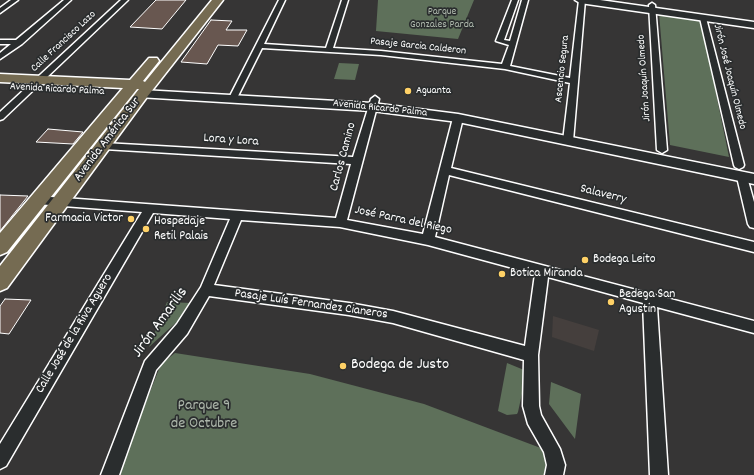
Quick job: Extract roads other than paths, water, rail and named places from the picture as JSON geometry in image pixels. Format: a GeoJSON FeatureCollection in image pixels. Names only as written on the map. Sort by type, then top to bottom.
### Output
{"type":"FeatureCollection","features":[{"type":"Feature","properties":{"kind":"main road"},"geometry":{"type":"LineString","coordinates":[[180,29],[204,0]]}},
{"type":"Feature","properties":{"kind":"main road","name":"Avenida América Sur"},"geometry":{"type":"LineString","coordinates":[[0,247],[37,200],[218,0]]}},
{"type":"Feature","properties":{"kind":"main road"},"geometry":{"type":"LineString","coordinates":[[581,0],[754,19]]}},
{"type":"Feature","properties":{"kind":"main road"},"geometry":{"type":"LineString","coordinates":[[617,0],[703,18],[754,25]]}},
{"type":"Feature","properties":{"kind":"main road","name":"Avenida América Sur"},"geometry":{"type":"LineString","coordinates":[[0,282],[104,146],[160,52]]}},
{"type":"Feature","properties":{"kind":"main road","name":"Avenida Ricardo Palma"},"geometry":{"type":"LineString","coordinates":[[0,78],[34,85]]}},
{"type":"Feature","properties":{"kind":"main road","name":"Avenida Ricardo Palma"},"geometry":{"type":"LineString","coordinates":[[0,87],[34,85],[138,89],[374,103],[460,110],[569,136],[745,174]]}},
{"type":"Feature","properties":{"kind":"main road","name":"Avenida Ricardo Palma"},"geometry":{"type":"LineString","coordinates":[[374,103],[458,118],[662,150],[745,174]]}},
{"type":"Feature","properties":{"kind":"main road","name":"Avenida Ricardo Palma"},"geometry":{"type":"LineString","coordinates":[[745,174],[754,167]]}},
{"type":"Feature","properties":{"kind":"street"},"geometry":{"type":"LineString","coordinates":[[0,11],[15,0]]}},
{"type":"Feature","properties":{"kind":"street"},"geometry":{"type":"LineString","coordinates":[[0,57],[68,0]]}},
{"type":"Feature","properties":{"kind":"street","name":"Calle Francisco Lazo"},"geometry":{"type":"LineString","coordinates":[[0,117],[124,0]]}},
{"type":"Feature","properties":{"kind":"street"},"geometry":{"type":"LineString","coordinates":[[235,94],[282,0]]}},
{"type":"Feature","properties":{"kind":"street"},"geometry":{"type":"LineString","coordinates":[[329,50],[345,0]]}},
{"type":"Feature","properties":{"kind":"street"},"geometry":{"type":"LineString","coordinates":[[513,44],[500,41],[515,0]]}},
{"type":"Feature","properties":{"kind":"street"},"geometry":{"type":"LineString","coordinates":[[505,67],[525,0]]}},
{"type":"Feature","properties":{"kind":"street","name":"Ascencio Segura"},"geometry":{"type":"LineString","coordinates":[[569,136],[581,0]]}},
{"type":"Feature","properties":{"kind":"street","name":"Jirón Joaquín Olmedo"},"geometry":{"type":"LineString","coordinates":[[652,8],[662,150]]}},
{"type":"Feature","properties":{"kind":"street","name":"Jirón José Joaquín Olmedo"},"geometry":{"type":"LineString","coordinates":[[703,18],[745,174],[754,224]]}},
{"type":"Feature","properties":{"kind":"street"},"geometry":{"type":"LineString","coordinates":[[0,42],[19,42]]}},
{"type":"Feature","properties":{"kind":"street","name":"Pasaje Garcia Calderon"},"geometry":{"type":"LineString","coordinates":[[259,46],[381,53],[505,67],[574,81]]}},
{"type":"Feature","properties":{"kind":"street","name":"Carlos Camino"},"geometry":{"type":"LineString","coordinates":[[340,223],[374,103]]}},
{"type":"Feature","properties":{"kind":"street"},"geometry":{"type":"LineString","coordinates":[[428,240],[458,118]]}},
{"type":"Feature","properties":{"kind":"street","name":"Lora y Lora"},"geometry":{"type":"LineString","coordinates":[[104,146],[357,161]]}},
{"type":"Feature","properties":{"kind":"street","name":"Salaverry"},"geometry":{"type":"LineString","coordinates":[[445,170],[754,247]]}},
{"type":"Feature","properties":{"kind":"street","name":"José Parra del Riego"},"geometry":{"type":"LineString","coordinates":[[37,200],[340,223],[428,240],[754,327]]}},
{"type":"Feature","properties":{"kind":"street","name":"Calle José de la Riva Aguero"},"geometry":{"type":"LineString","coordinates":[[0,460],[150,208]]}},
{"type":"Feature","properties":{"kind":"street","name":"Jirón Amarilis"},"geometry":{"type":"LineString","coordinates":[[110,475],[150,366],[182,330],[206,290],[237,215]]}},
{"type":"Feature","properties":{"kind":"street"},"geometry":{"type":"LineString","coordinates":[[542,271],[531,355],[530,406],[534,418],[552,449],[556,465],[554,475]]}},
{"type":"Feature","properties":{"kind":"street","name":"Pasaje Luís Fernandez Cianeros"},"geometry":{"type":"LineString","coordinates":[[206,290],[349,308],[393,317],[531,355]]}},
{"type":"Feature","properties":{"kind":"street"},"geometry":{"type":"LineString","coordinates":[[650,299],[659,475]]}},
{"type":"Feature","properties":{"kind":"place","name":"Aguanta"},"geometry":{"type":"Point","coordinates":[408,91]}},
{"type":"Feature","properties":{"kind":"place","name":"Farmacia Victor"},"geometry":{"type":"Point","coordinates":[131,219]}},
{"type":"Feature","properties":{"kind":"place","name":"Hospedaje Retil Palais"},"geometry":{"type":"Point","coordinates":[146,229]}},
{"type":"Feature","properties":{"kind":"place","name":"Bodega Leito"},"geometry":{"type":"Point","coordinates":[585,260]}},
{"type":"Feature","properties":{"kind":"place","name":"Botica Miranda"},"geometry":{"type":"Point","coordinates":[502,274]}},
{"type":"Feature","properties":{"kind":"place","name":"Bedega San Agustin"},"geometry":{"type":"Point","coordinates":[611,302]}},
{"type":"Feature","properties":{"kind":"place","name":"Bodega de Justo"},"geometry":{"type":"Point","coordinates":[343,366]}},
{"type":"Feature","properties":{"kind":"park label","name":"Parque Gonzales Parda"},"geometry":{"type":"Point","coordinates":[442,18]}},
{"type":"Feature","properties":{"kind":"park label","name":"Parque 9 de Octubre"},"geometry":{"type":"Point","coordinates":[204,416]}}]}
